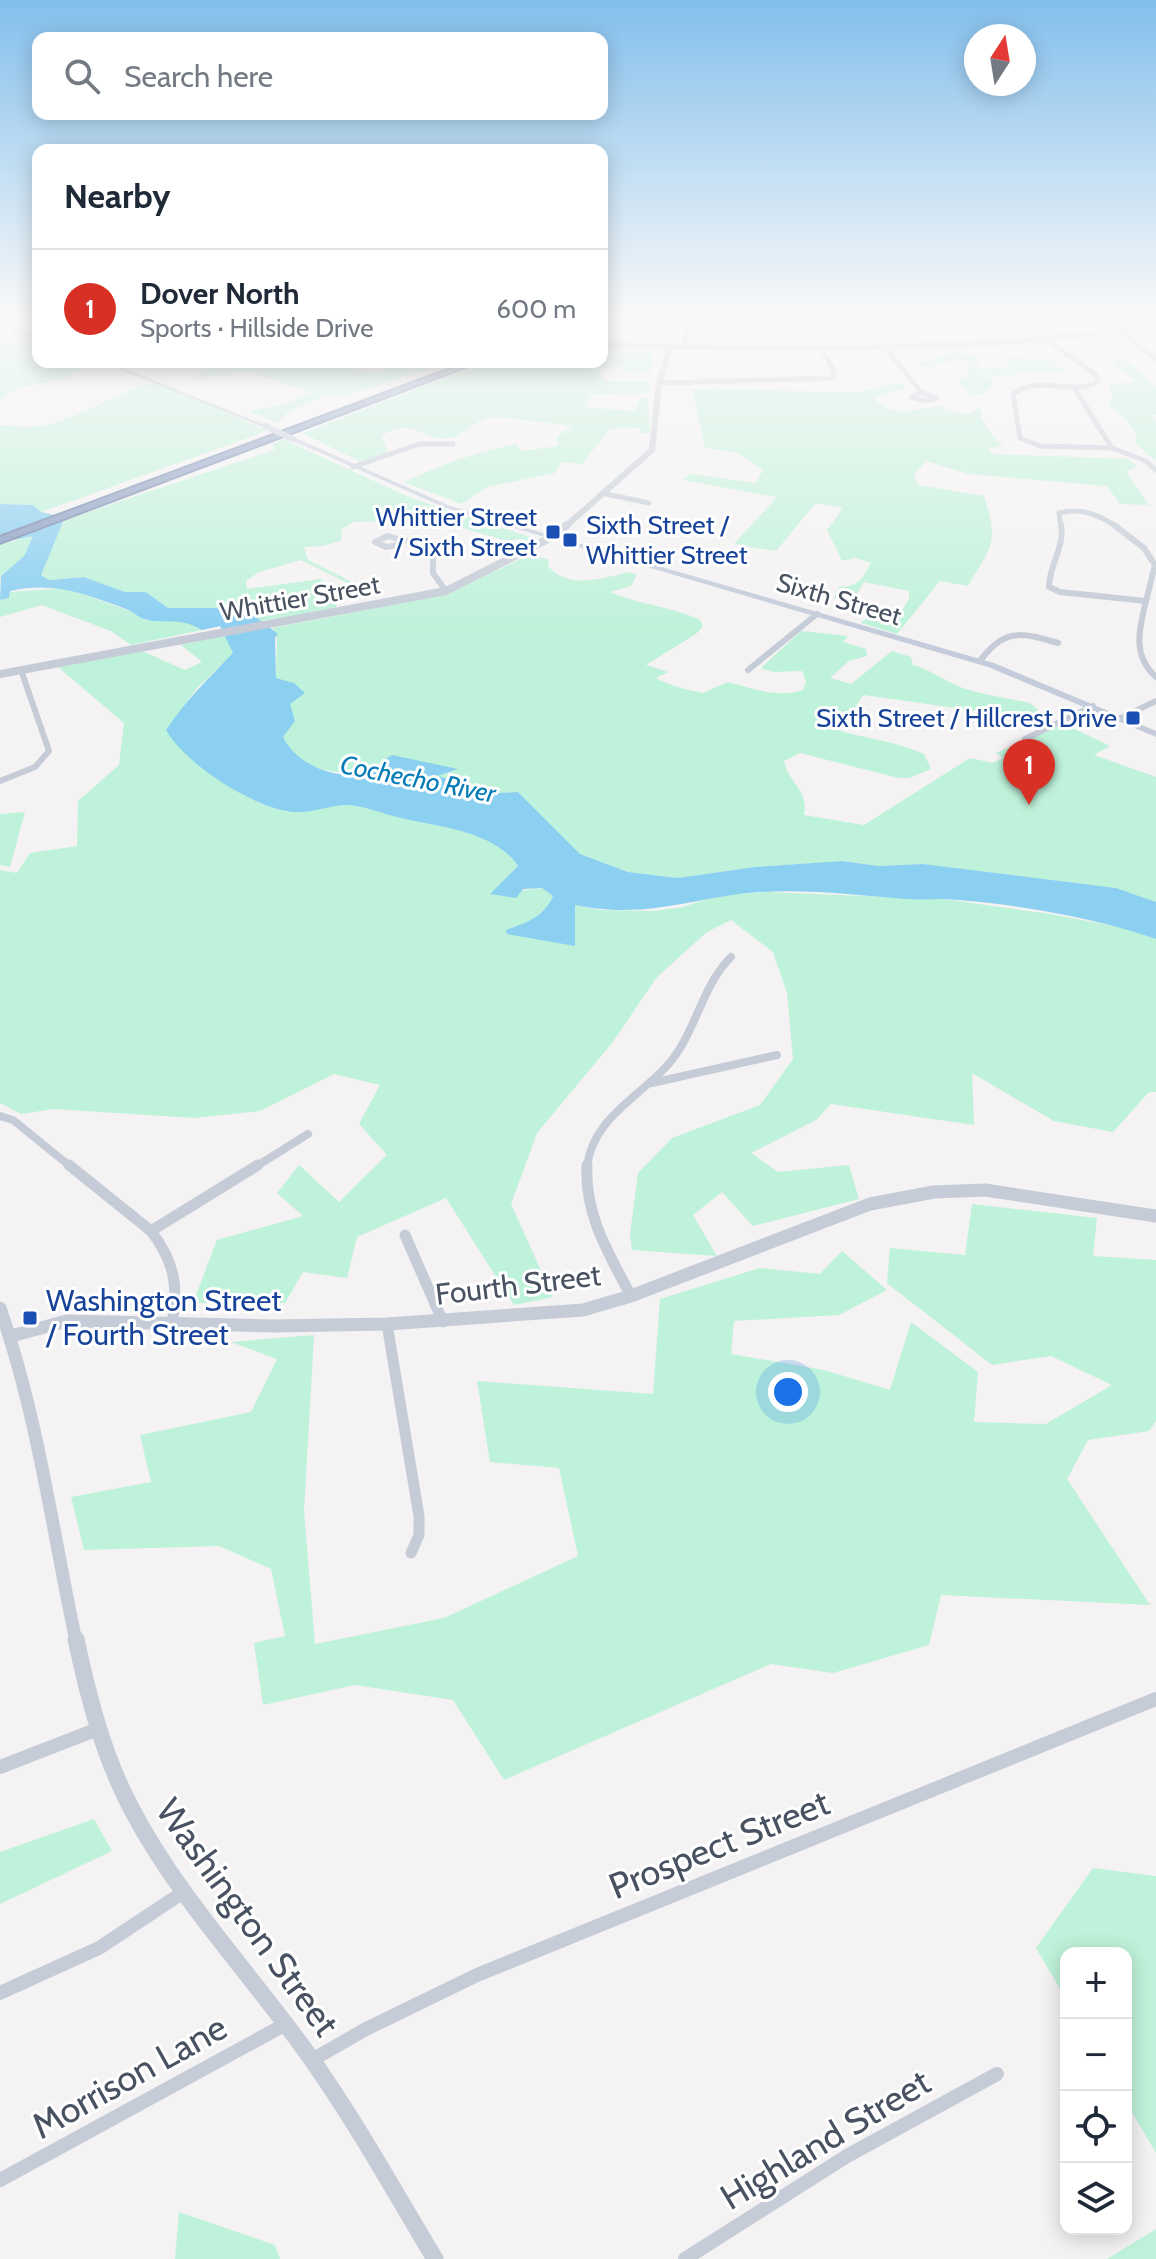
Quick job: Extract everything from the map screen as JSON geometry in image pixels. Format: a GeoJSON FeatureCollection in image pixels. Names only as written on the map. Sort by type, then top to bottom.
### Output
{"type":"FeatureCollection","features":[{"type":"Feature","properties":{"kind":"highway"},"geometry":{"type":"LineString","coordinates":[[2,536],[308,419]]}},
{"type":"Feature","properties":{"kind":"highway"},"geometry":{"type":"LineString","coordinates":[[69,510],[317,419]]}},
{"type":"Feature","properties":{"kind":"main road","name":"Sixth Street"},"geometry":{"type":"LineString","coordinates":[[248,419],[448,507],[980,661],[1156,734]]}},
{"type":"Feature","properties":{"kind":"street","name":"Whittier Street"},"geometry":{"type":"LineString","coordinates":[[0,674],[446,591],[551,538],[606,494],[652,450],[655,419]]}},
{"type":"Feature","properties":{"kind":"street"},"geometry":{"type":"LineString","coordinates":[[1018,419],[1020,438],[1040,446],[1112,448],[1146,461],[1156,470]]}},
{"type":"Feature","properties":{"kind":"street"},"geometry":{"type":"LineString","coordinates":[[1094,419],[1112,448]]}},
{"type":"Feature","properties":{"kind":"street"},"geometry":{"type":"LineString","coordinates":[[353,467],[419,444],[453,444]]}},
{"type":"Feature","properties":{"kind":"street"},"geometry":{"type":"LineString","coordinates":[[606,494],[649,503]]}},
{"type":"Feature","properties":{"kind":"street"},"geometry":{"type":"LineString","coordinates":[[1146,601],[1060,592],[1049,587],[1049,574],[1063,537],[1059,513],[1075,509],[1098,513],[1152,557],[1156,568],[1146,601],[1138,655],[1147,670],[1156,677]]}},
{"type":"Feature","properties":{"kind":"street"},"geometry":{"type":"LineString","coordinates":[[401,540],[423,542],[432,549],[435,555],[433,573],[446,591]]}},
{"type":"Feature","properties":{"kind":"street"},"geometry":{"type":"LineString","coordinates":[[748,670],[817,614]]}},
{"type":"Feature","properties":{"kind":"street"},"geometry":{"type":"LineString","coordinates":[[980,661],[995,642],[1005,638],[1032,637],[1058,643]]}},
{"type":"Feature","properties":{"kind":"street"},"geometry":{"type":"LineString","coordinates":[[0,781],[35,767],[49,751],[21,670]]}},
{"type":"Feature","properties":{"kind":"street"},"geometry":{"type":"LineString","coordinates":[[1121,718],[1156,701]]}},
{"type":"Feature","properties":{"kind":"street"},"geometry":{"type":"LineString","coordinates":[[1025,739],[1093,706]]}},
{"type":"Feature","properties":{"kind":"street"},"geometry":{"type":"LineString","coordinates":[[631,1296],[586,1199],[584,1179],[591,1151],[612,1117],[652,1083],[690,1033],[716,971],[731,957]]}},
{"type":"Feature","properties":{"kind":"street"},"geometry":{"type":"LineString","coordinates":[[652,1083],[777,1055]]}},
{"type":"Feature","properties":{"kind":"street"},"geometry":{"type":"LineString","coordinates":[[0,1116],[13,1120],[151,1231],[164,1246],[175,1271],[178,1296],[172,1323]]}},
{"type":"Feature","properties":{"kind":"street"},"geometry":{"type":"LineString","coordinates":[[151,1231],[308,1134]]}},
{"type":"Feature","properties":{"kind":"street","name":"Fourth Street"},"geometry":{"type":"LineString","coordinates":[[11,1336],[67,1321],[387,1324],[583,1310],[631,1296],[870,1204],[912,1194],[985,1190],[1156,1216]]}},
{"type":"Feature","properties":{"kind":"street"},"geometry":{"type":"LineString","coordinates":[[405,1235],[443,1322]]}},
{"type":"Feature","properties":{"kind":"street","name":"Washington Street"},"geometry":{"type":"LineString","coordinates":[[0,1308],[11,1336],[38,1436],[71,1626],[98,1729],[132,1811],[185,1891],[312,2060],[435,2259]]}},
{"type":"Feature","properties":{"kind":"street"},"geometry":{"type":"LineString","coordinates":[[387,1324],[419,1516],[419,1535],[411,1553]]}},
{"type":"Feature","properties":{"kind":"street","name":"Prospect Street"},"geometry":{"type":"LineString","coordinates":[[312,2060],[386,2016],[576,1933],[765,1860],[1156,1699]]}},
{"type":"Feature","properties":{"kind":"street"},"geometry":{"type":"LineString","coordinates":[[0,1767],[98,1729]]}},
{"type":"Feature","properties":{"kind":"street"},"geometry":{"type":"LineString","coordinates":[[0,1993],[99,1948],[185,1891]]}},
{"type":"Feature","properties":{"kind":"street","name":"Morrison Lane"},"geometry":{"type":"LineString","coordinates":[[0,2180],[286,2024]]}},
{"type":"Feature","properties":{"kind":"street","name":"Highland Street"},"geometry":{"type":"LineString","coordinates":[[685,2259],[847,2156],[997,2074]]}},
{"type":"Feature","properties":{"kind":"green space"},"geometry":{"type":"Polygon","coordinates":[[[65,419],[241,419],[267,431],[41,512],[32,505],[0,504],[0,425],[29,427],[65,419]]]}},
{"type":"Feature","properties":{"kind":"green space"},"geometry":{"type":"Polygon","coordinates":[[[338,419],[483,419],[453,437],[434,437],[412,429],[393,430],[381,436],[388,452],[361,462],[303,433],[338,419]]]}},
{"type":"Feature","properties":{"kind":"green space"},"geometry":{"type":"Polygon","coordinates":[[[518,419],[649,419],[650,433],[640,433],[640,428],[610,429],[582,464],[561,462],[555,473],[487,487],[461,504],[404,482],[501,447],[516,444],[522,451],[558,446],[557,436],[573,426],[518,419]]]}},
{"type":"Feature","properties":{"kind":"green space"},"geometry":{"type":"Polygon","coordinates":[[[699,419],[983,419],[1003,446],[989,448],[993,454],[1128,459],[1137,466],[1126,472],[1149,505],[1120,504],[1107,486],[968,474],[926,461],[914,475],[918,485],[984,496],[991,525],[991,544],[968,586],[940,581],[897,634],[861,623],[873,613],[901,612],[909,599],[909,591],[864,582],[853,601],[834,598],[839,587],[859,581],[871,563],[855,558],[842,561],[827,530],[843,508],[816,503],[776,551],[734,544],[777,497],[683,480],[691,474],[756,483],[763,470],[738,453],[705,448],[699,419]]]}},
{"type":"Feature","properties":{"kind":"green space"},"geometry":{"type":"Polygon","coordinates":[[[1125,419],[1153,419],[1156,423],[1156,461],[1136,444],[1134,431],[1125,419]]]}},
{"type":"Feature","properties":{"kind":"green space"},"geometry":{"type":"Polygon","coordinates":[[[283,439],[409,497],[530,537],[535,544],[520,539],[507,541],[436,520],[353,522],[342,529],[341,541],[304,547],[308,560],[370,591],[365,592],[301,560],[259,572],[246,581],[247,589],[320,579],[337,590],[339,600],[335,609],[260,621],[244,608],[168,608],[146,592],[124,592],[84,577],[49,580],[41,575],[55,536],[70,518],[274,450],[273,444],[283,439]]]}},
{"type":"Feature","properties":{"kind":"green space"},"geometry":{"type":"Polygon","coordinates":[[[34,535],[24,556],[0,579],[0,545],[34,535]]]}},
{"type":"Feature","properties":{"kind":"green space"},"geometry":{"type":"Polygon","coordinates":[[[531,554],[549,560],[548,566],[556,574],[576,580],[630,572],[637,575],[631,586],[610,592],[700,620],[703,626],[696,634],[646,665],[668,672],[656,678],[673,685],[703,693],[728,682],[775,693],[803,690],[806,682],[802,671],[773,672],[761,668],[801,631],[848,636],[843,642],[866,649],[867,656],[849,661],[830,678],[851,684],[892,651],[911,657],[913,665],[960,687],[1030,703],[1038,710],[1033,715],[1045,721],[1038,725],[1019,717],[863,695],[840,731],[924,754],[931,769],[909,778],[899,778],[800,753],[784,761],[804,799],[804,815],[864,825],[970,758],[993,763],[1003,758],[996,753],[1064,724],[1110,746],[1094,755],[1156,777],[1156,902],[1116,888],[923,864],[879,866],[842,861],[755,867],[678,878],[628,872],[580,854],[518,792],[498,793],[435,776],[456,770],[379,763],[356,772],[325,770],[297,758],[288,749],[283,733],[294,683],[276,678],[277,634],[272,628],[444,595],[531,554]]]}},
{"type":"Feature","properties":{"kind":"green space"},"geometry":{"type":"Polygon","coordinates":[[[66,588],[132,612],[145,620],[187,621],[202,630],[131,645],[111,631],[42,605],[0,617],[0,600],[9,598],[10,592],[66,588]]]}},
{"type":"Feature","properties":{"kind":"green space"},"geometry":{"type":"Polygon","coordinates":[[[225,635],[234,653],[197,688],[166,730],[203,768],[232,789],[281,810],[298,812],[339,805],[355,806],[481,838],[508,854],[518,866],[491,894],[542,888],[553,896],[548,907],[530,921],[575,946],[575,905],[600,910],[653,911],[683,907],[716,896],[764,892],[943,899],[1125,928],[1156,939],[1156,1092],[1149,1092],[1113,1132],[1054,1121],[972,1073],[974,1125],[831,1104],[816,1120],[751,1153],[778,1172],[849,1165],[859,1199],[753,1226],[722,1192],[693,1215],[717,1256],[632,1250],[630,1234],[638,1173],[672,1138],[760,1105],[793,1059],[787,993],[773,952],[731,920],[707,932],[657,977],[612,1043],[537,1133],[511,1204],[553,1297],[514,1305],[446,1198],[357,1237],[347,1278],[303,1272],[285,1303],[193,1303],[217,1240],[303,1216],[277,1193],[299,1165],[339,1202],[387,1155],[359,1124],[380,1085],[334,1074],[260,1111],[195,1118],[54,1109],[21,1114],[0,1103],[0,870],[17,873],[30,853],[77,846],[78,801],[119,765],[124,723],[58,667],[142,651],[185,670],[202,662],[181,645],[225,635]]]}},
{"type":"Feature","properties":{"kind":"green space"},"geometry":{"type":"Polygon","coordinates":[[[25,812],[10,867],[0,865],[0,814],[25,812]]]}},
{"type":"Feature","properties":{"kind":"green space"},"geometry":{"type":"Polygon","coordinates":[[[972,1204],[1097,1218],[1093,1256],[1156,1260],[1156,1421],[1149,1431],[1088,1440],[1067,1479],[1150,1605],[941,1595],[929,1645],[833,1673],[771,1664],[504,1780],[453,1700],[355,1685],[263,1705],[254,1643],[285,1636],[271,1569],[219,1546],[84,1550],[71,1497],[151,1482],[140,1435],[251,1412],[277,1359],[231,1342],[314,1335],[304,1511],[315,1644],[444,1618],[578,1556],[559,1468],[490,1462],[477,1381],[653,1394],[660,1299],[760,1268],[820,1274],[842,1251],[887,1290],[839,1315],[734,1321],[731,1354],[824,1370],[890,1390],[911,1322],[978,1372],[974,1422],[1046,1424],[1112,1385],[1051,1356],[992,1365],[887,1283],[890,1248],[965,1255],[972,1204]]]}},
{"type":"Feature","properties":{"kind":"green space"},"geometry":{"type":"Polygon","coordinates":[[[94,1819],[112,1851],[0,1904],[0,1852],[94,1819]]]}},
{"type":"Feature","properties":{"kind":"green space"},"geometry":{"type":"Polygon","coordinates":[[[1093,1868],[1156,1876],[1156,2153],[1132,2112],[1132,1947],[1060,1947],[1060,1989],[1036,1948],[1093,1868]]]}},
{"type":"Feature","properties":{"kind":"green space"},"geometry":{"type":"Polygon","coordinates":[[[179,2212],[275,2245],[280,2259],[175,2259],[179,2212]]]}},
{"type":"Feature","properties":{"kind":"green space"},"geometry":{"type":"Polygon","coordinates":[[[1156,2229],[1156,2259],[1107,2259],[1156,2229]]]}},
{"type":"Feature","properties":{"kind":"water","name":"Cochecho River"},"geometry":{"type":"Polygon","coordinates":[[[0,504],[33,505],[41,512],[70,518],[63,522],[41,575],[49,580],[84,577],[125,592],[146,592],[168,608],[244,608],[278,634],[275,638],[276,678],[294,683],[305,693],[290,704],[295,721],[283,737],[298,756],[321,769],[346,775],[359,774],[371,770],[392,755],[458,769],[437,776],[498,793],[518,792],[580,854],[628,872],[678,878],[755,867],[842,861],[879,866],[923,864],[1116,888],[1156,902],[1156,939],[1079,918],[994,904],[796,891],[735,895],[647,909],[601,909],[575,905],[575,946],[507,934],[506,930],[539,914],[553,896],[542,888],[523,889],[516,898],[490,894],[518,866],[495,845],[465,832],[368,808],[342,805],[311,811],[283,810],[244,795],[189,757],[166,730],[189,699],[233,653],[220,626],[202,630],[181,622],[145,619],[97,598],[55,588],[10,591],[9,598],[0,600],[1,576],[24,556],[33,536],[14,540],[0,534],[0,504]]]}},
{"type":"Feature","properties":{"kind":"place","name":"Whittier Street / Sixth Street"},"geometry":{"type":"Point","coordinates":[553,532]}},
{"type":"Feature","properties":{"kind":"place","name":"Sixth Street / Whittier Street"},"geometry":{"type":"Point","coordinates":[570,540]}},
{"type":"Feature","properties":{"kind":"place","name":"Sixth Street / Hillcrest Drive"},"geometry":{"type":"Point","coordinates":[1133,718]}},
{"type":"Feature","properties":{"kind":"place","name":"Dover North"},"geometry":{"type":"Point","coordinates":[1029,805]}},
{"type":"Feature","properties":{"kind":"place","name":"Washington Street / Fourth Street"},"geometry":{"type":"Point","coordinates":[30,1318]}}]}
